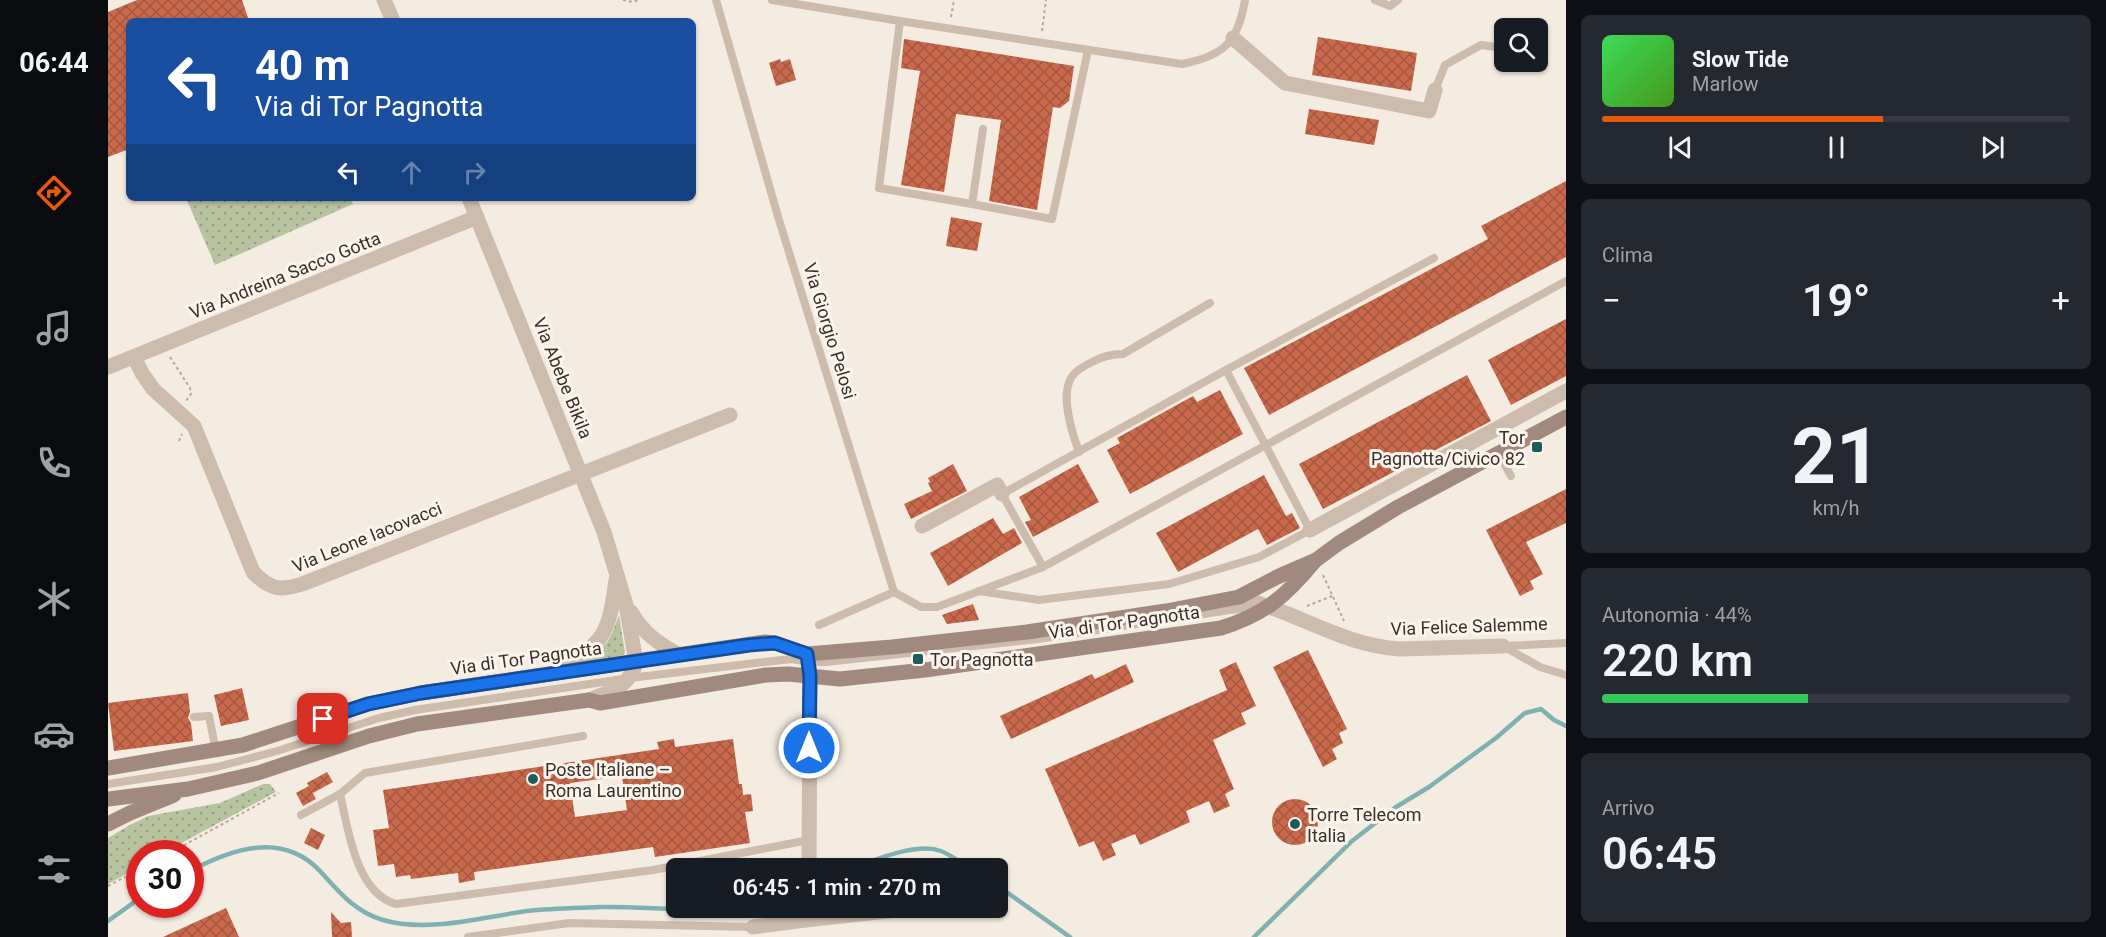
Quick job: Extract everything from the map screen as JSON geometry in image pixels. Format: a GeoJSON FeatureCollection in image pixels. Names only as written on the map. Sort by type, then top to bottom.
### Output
{"type":"FeatureCollection","features":[{"type":"Feature","properties":{"kind":"street"},"geometry":{"type":"LineString","coordinates":[[384,0],[392,18]]}},
{"type":"Feature","properties":{"kind":"street"},"geometry":{"type":"LineString","coordinates":[[1233,38],[1285,83],[1429,111],[1435,90]]}},
{"type":"Feature","properties":{"kind":"street","name":"Via Abebe Bikila"},"geometry":{"type":"LineString","coordinates":[[470,201],[604,532],[626,605],[636,662]]}},
{"type":"Feature","properties":{"kind":"street","name":"Via Andreina Sacco Gotta"},"geometry":{"type":"LineString","coordinates":[[108,367],[477,217]]}},
{"type":"Feature","properties":{"kind":"street","name":"Via Leone Iacovacci"},"geometry":{"type":"LineString","coordinates":[[134,357],[153,388],[194,426],[254,572],[269,585],[282,589],[305,583],[730,415]]}},
{"type":"Feature","properties":{"kind":"street"},"geometry":{"type":"LineString","coordinates":[[1310,530],[1566,391]]}},
{"type":"Feature","properties":{"kind":"street","name":"Via di Tor Pagnotta"},"geometry":{"type":"LineString","coordinates":[[589,700],[600,703],[766,675],[809,664],[1167,611],[1239,597],[1316,560],[1398,507],[1566,417]]}},
{"type":"Feature","properties":{"kind":"street"},"geometry":{"type":"LineString","coordinates":[[922,526],[997,485],[1002,494]]}},
{"type":"Feature","properties":{"kind":"street","name":"Via di Tor Pagnotta"},"geometry":{"type":"LineString","coordinates":[[108,768],[216,751],[270,737],[368,704],[421,693],[765,642],[775,643],[809,664],[840,679],[925,670],[1221,628],[1252,617],[1269,607],[1291,590],[1316,560]]}},
{"type":"Feature","properties":{"kind":"street","name":"Via Abebe Bikila"},"geometry":{"type":"LineString","coordinates":[[554,673],[589,651],[604,634],[612,613],[617,574]]}},
{"type":"Feature","properties":{"kind":"street","name":"Via Felice Salemme"},"geometry":{"type":"LineString","coordinates":[[1239,597],[1358,643],[1384,648],[1503,646]]}},
{"type":"Feature","properties":{"kind":"street","name":"Via Abebe Bikila"},"geometry":{"type":"LineString","coordinates":[[626,605],[648,635],[679,655]]}},
{"type":"Feature","properties":{"kind":"street"},"geometry":{"type":"LineString","coordinates":[[630,678],[636,662]]}},
{"type":"Feature","properties":{"kind":"street"},"geometry":{"type":"LineString","coordinates":[[808,858],[809,664]]}},
{"type":"Feature","properties":{"kind":"street","name":"Via di Tor Pagnotta"},"geometry":{"type":"LineString","coordinates":[[108,799],[188,789],[258,773],[369,736],[417,724],[589,700],[611,693],[630,678]]}},
{"type":"Feature","properties":{"kind":"street"},"geometry":{"type":"LineString","coordinates":[[108,824],[188,789]]}},
{"type":"Feature","properties":{"kind":"street"},"geometry":{"type":"LineString","coordinates":[[753,927],[790,918]]}},
{"type":"Feature","properties":{"kind":"lane","name":"Via Giorgio Pelosi"},"geometry":{"type":"LineString","coordinates":[[716,0],[779,220],[894,592]]}},
{"type":"Feature","properties":{"kind":"lane"},"geometry":{"type":"LineString","coordinates":[[772,0],[1182,64],[1205,60],[1221,50],[1233,38],[1242,18],[1245,0]]}},
{"type":"Feature","properties":{"kind":"lane"},"geometry":{"type":"LineString","coordinates":[[1375,0],[1390,6],[1398,0]]}},
{"type":"Feature","properties":{"kind":"lane"},"geometry":{"type":"LineString","coordinates":[[900,21],[879,188],[1052,219],[1088,50]]}},
{"type":"Feature","properties":{"kind":"lane"},"geometry":{"type":"LineString","coordinates":[[1435,90],[1445,65],[1481,45],[1494,47]]}},
{"type":"Feature","properties":{"kind":"lane"},"geometry":{"type":"LineString","coordinates":[[972,204],[983,129]]}},
{"type":"Feature","properties":{"kind":"lane"},"geometry":{"type":"LineString","coordinates":[[1043,567],[1002,494],[1434,258]]}},
{"type":"Feature","properties":{"kind":"lane"},"geometry":{"type":"LineString","coordinates":[[819,625],[894,592],[921,607],[937,607],[1043,567],[1566,281]]}},
{"type":"Feature","properties":{"kind":"lane"},"geometry":{"type":"LineString","coordinates":[[1079,452],[1071,430],[1068,408],[1068,387],[1071,376],[1085,365],[1107,354],[1123,354],[1210,303]]}},
{"type":"Feature","properties":{"kind":"lane"},"geometry":{"type":"LineString","coordinates":[[979,591],[1039,600],[1169,584],[1258,557],[1310,530],[1226,370]]}},
{"type":"Feature","properties":{"kind":"lane"},"geometry":{"type":"LineString","coordinates":[[1498,453],[1511,476]]}},
{"type":"Feature","properties":{"kind":"lane","name":"Via di Tor Pagnotta"},"geometry":{"type":"LineString","coordinates":[[1220,612],[1239,597]]}},
{"type":"Feature","properties":{"kind":"lane","name":"Via di Tor Pagnotta"},"geometry":{"type":"LineString","coordinates":[[108,784],[217,767],[278,751],[368,721],[415,710],[630,678],[792,659],[809,664],[985,646],[1243,608],[1269,607]]}},
{"type":"Feature","properties":{"kind":"lane","name":"Via Felice Salemme"},"geometry":{"type":"LineString","coordinates":[[1503,646],[1566,643]]}},
{"type":"Feature","properties":{"kind":"lane"},"geometry":{"type":"LineString","coordinates":[[1503,646],[1540,667],[1566,675]]}},
{"type":"Feature","properties":{"kind":"lane"},"geometry":{"type":"LineString","coordinates":[[194,717],[209,716],[216,751]]}},
{"type":"Feature","properties":{"kind":"lane"},"geometry":{"type":"LineString","coordinates":[[301,815],[340,794],[365,773],[583,736]]}},
{"type":"Feature","properties":{"kind":"lane"},"geometry":{"type":"LineString","coordinates":[[340,794],[353,851],[372,889],[385,901],[396,904],[653,870],[809,840]]}},
{"type":"Feature","properties":{"kind":"lane"},"geometry":{"type":"LineString","coordinates":[[468,937],[569,923],[753,927]]}},
{"type":"Feature","properties":{"kind":"path"},"geometry":{"type":"LineString","coordinates":[[623,0],[633,2],[638,0]]}},
{"type":"Feature","properties":{"kind":"path"},"geometry":{"type":"LineString","coordinates":[[949,29],[954,0]]}},
{"type":"Feature","properties":{"kind":"path"},"geometry":{"type":"LineString","coordinates":[[1040,43],[1046,0]]}},
{"type":"Feature","properties":{"kind":"path"},"geometry":{"type":"LineString","coordinates":[[168,353],[191,392],[183,405]]}},
{"type":"Feature","properties":{"kind":"path"},"geometry":{"type":"LineString","coordinates":[[1323,575],[1346,623]]}},
{"type":"Feature","properties":{"kind":"path"},"geometry":{"type":"LineString","coordinates":[[1304,607],[1332,596]]}},
{"type":"Feature","properties":{"kind":"path"},"geometry":{"type":"LineString","coordinates":[[193,840],[279,793]]}},
{"type":"Feature","properties":{"kind":"path"},"geometry":{"type":"LineString","coordinates":[[108,886],[126,876]]}},
{"type":"Feature","properties":{"kind":"green space"},"geometry":{"type":"Polygon","coordinates":[[[187,201],[352,201],[353,204],[215,265],[187,201]]]}},
{"type":"Feature","properties":{"kind":"green space"},"geometry":{"type":"Polygon","coordinates":[[[619,615],[624,655],[587,662],[586,660],[599,651],[607,641],[619,615]]]}},
{"type":"Feature","properties":{"kind":"green space"},"geometry":{"type":"Polygon","coordinates":[[[263,784],[270,784],[276,792],[187,840],[126,840],[126,874],[108,884],[108,838],[148,816],[220,803],[263,784]]]}},
{"type":"Feature","properties":{"kind":"building"},"geometry":{"type":"Polygon","coordinates":[[[137,0],[242,0],[248,18],[126,18],[126,150],[108,157],[108,12],[137,0]]]}},
{"type":"Feature","properties":{"kind":"building"},"geometry":{"type":"Polygon","coordinates":[[[1318,37],[1417,53],[1411,91],[1312,75],[1318,37]]]}},
{"type":"Feature","properties":{"kind":"building"},"geometry":{"type":"Polygon","coordinates":[[[904,39],[1074,66],[1069,101],[1060,108],[1053,107],[1037,210],[989,201],[1001,120],[956,114],[944,192],[901,185],[920,71],[901,68],[904,39]]]}},
{"type":"Feature","properties":{"kind":"building"},"geometry":{"type":"Polygon","coordinates":[[[780,59],[781,62],[790,59],[796,80],[776,86],[769,63],[780,59]]]}},
{"type":"Feature","properties":{"kind":"building"},"geometry":{"type":"Polygon","coordinates":[[[1309,109],[1379,120],[1374,145],[1305,134],[1309,109]]]}},
{"type":"Feature","properties":{"kind":"building"},"geometry":{"type":"Polygon","coordinates":[[[1566,181],[1566,257],[1269,415],[1244,368],[1488,239],[1481,226],[1566,181]]]}},
{"type":"Feature","properties":{"kind":"building"},"geometry":{"type":"Polygon","coordinates":[[[951,217],[982,223],[977,251],[946,246],[951,217]]]}},
{"type":"Feature","properties":{"kind":"building"},"geometry":{"type":"Polygon","coordinates":[[[1566,319],[1566,376],[1511,405],[1488,360],[1566,319]]]}},
{"type":"Feature","properties":{"kind":"building"},"geometry":{"type":"Polygon","coordinates":[[[1467,375],[1491,421],[1323,509],[1299,464],[1467,375]]]}},
{"type":"Feature","properties":{"kind":"building"},"geometry":{"type":"Polygon","coordinates":[[[1220,390],[1243,434],[1130,494],[1107,450],[1120,443],[1117,438],[1193,396],[1197,402],[1220,390]]]}},
{"type":"Feature","properties":{"kind":"building"},"geometry":{"type":"Polygon","coordinates":[[[953,464],[967,491],[911,519],[904,504],[932,491],[928,478],[953,464]]]}},
{"type":"Feature","properties":{"kind":"building"},"geometry":{"type":"Polygon","coordinates":[[[1078,464],[1099,502],[1033,537],[1025,522],[1031,520],[1019,497],[1078,464]]]}},
{"type":"Feature","properties":{"kind":"building"},"geometry":{"type":"Polygon","coordinates":[[[1264,475],[1286,516],[1292,513],[1300,528],[1267,545],[1258,529],[1178,572],[1156,533],[1264,475]]]}},
{"type":"Feature","properties":{"kind":"building"},"geometry":{"type":"Polygon","coordinates":[[[1566,489],[1566,523],[1526,542],[1543,574],[1530,581],[1534,589],[1520,596],[1486,530],[1566,489]]]}},
{"type":"Feature","properties":{"kind":"building"},"geometry":{"type":"Polygon","coordinates":[[[993,518],[1003,534],[1014,528],[1022,543],[948,586],[930,553],[993,518]]]}},
{"type":"Feature","properties":{"kind":"building"},"geometry":{"type":"Polygon","coordinates":[[[973,604],[979,620],[947,624],[942,615],[973,604]]]}},
{"type":"Feature","properties":{"kind":"building"},"geometry":{"type":"Polygon","coordinates":[[[1308,650],[1347,729],[1339,733],[1343,743],[1332,749],[1337,759],[1323,767],[1273,667],[1308,650]]]}},
{"type":"Feature","properties":{"kind":"building"},"geometry":{"type":"Polygon","coordinates":[[[1236,662],[1256,706],[1241,713],[1246,724],[1213,740],[1234,789],[1225,794],[1230,806],[1214,813],[1209,801],[1186,811],[1190,822],[1140,845],[1135,834],[1111,844],[1116,855],[1103,861],[1094,841],[1079,847],[1045,769],[1227,690],[1219,670],[1236,662]]]}},
{"type":"Feature","properties":{"kind":"building"},"geometry":{"type":"Polygon","coordinates":[[[1126,664],[1134,682],[1011,739],[1000,716],[1092,674],[1095,679],[1126,664]]]}},
{"type":"Feature","properties":{"kind":"building"},"geometry":{"type":"Polygon","coordinates":[[[242,688],[249,720],[221,726],[214,695],[242,688]]]}},
{"type":"Feature","properties":{"kind":"building"},"geometry":{"type":"Polygon","coordinates":[[[188,693],[190,712],[188,718],[191,723],[193,741],[114,751],[108,703],[188,693]]]}},
{"type":"Feature","properties":{"kind":"building"},"geometry":{"type":"Polygon","coordinates":[[[674,739],[675,747],[733,739],[739,784],[742,784],[743,795],[751,794],[753,811],[745,812],[750,843],[655,857],[653,847],[474,872],[475,880],[459,883],[458,873],[411,879],[410,875],[396,877],[394,864],[378,866],[373,830],[389,828],[383,790],[659,749],[657,742],[674,739]],[[622,776],[570,783],[575,817],[627,810],[622,776]]]}},
{"type":"Feature","properties":{"kind":"building"},"geometry":{"type":"Polygon","coordinates":[[[327,772],[333,782],[313,793],[307,783],[327,772]]]}},
{"type":"Feature","properties":{"kind":"building"},"geometry":{"type":"Polygon","coordinates":[[[309,786],[316,799],[303,806],[296,793],[309,786]]]}},
{"type":"Feature","properties":{"kind":"building","name":"Torre Telecom Italia"},"geometry":{"type":"Polygon","coordinates":[[[1295,799],[1311,806],[1318,822],[1311,838],[1295,845],[1279,838],[1272,822],[1279,806],[1295,799]]]}},
{"type":"Feature","properties":{"kind":"building"},"geometry":{"type":"Polygon","coordinates":[[[311,828],[325,835],[318,850],[304,843],[311,828]]]}},
{"type":"Feature","properties":{"kind":"building"},"geometry":{"type":"Polygon","coordinates":[[[226,908],[239,937],[163,937],[226,908]]]}},
{"type":"Feature","properties":{"kind":"building"},"geometry":{"type":"Polygon","coordinates":[[[331,912],[341,923],[351,922],[352,937],[332,937],[331,912]]]}},
{"type":"Feature","properties":{"kind":"waterway"},"geometry":{"type":"LineString","coordinates":[[1254,937],[1352,841],[1396,807],[1429,787],[1496,738],[1525,713],[1541,709],[1566,726]]}},
{"type":"Feature","properties":{"kind":"waterway"},"geometry":{"type":"LineString","coordinates":[[204,864],[223,856],[257,848],[290,851],[320,871],[356,907],[383,920],[400,924],[455,923],[527,911],[554,909],[617,907],[666,909]]}},
{"type":"Feature","properties":{"kind":"waterway"},"geometry":{"type":"LineString","coordinates":[[881,858],[920,849],[941,851],[953,858]]}},
{"type":"Feature","properties":{"kind":"waterway"},"geometry":{"type":"LineString","coordinates":[[1008,893],[1070,937]]}},
{"type":"Feature","properties":{"kind":"waterway"},"geometry":{"type":"LineString","coordinates":[[108,921],[126,908]]}},
{"type":"Feature","properties":{"kind":"place","name":"Tor Pagnotta/Civico 82"},"geometry":{"type":"Point","coordinates":[1537,447]}},
{"type":"Feature","properties":{"kind":"place","name":"Tor Pagnotta"},"geometry":{"type":"Point","coordinates":[918,659]}},
{"type":"Feature","properties":{"kind":"place","name":"Poste Italiane – Roma Laurentino"},"geometry":{"type":"Point","coordinates":[533,779]}},
{"type":"Feature","properties":{"kind":"place","name":"Torre Telecom Italia"},"geometry":{"type":"Point","coordinates":[1295,824]}},
{"type":"Feature","properties":{"kind":"route"},"geometry":{"type":"LineString","coordinates":[[323,719],[368,704],[421,693],[765,642],[807,654],[810,676],[809,748]]}}]}
